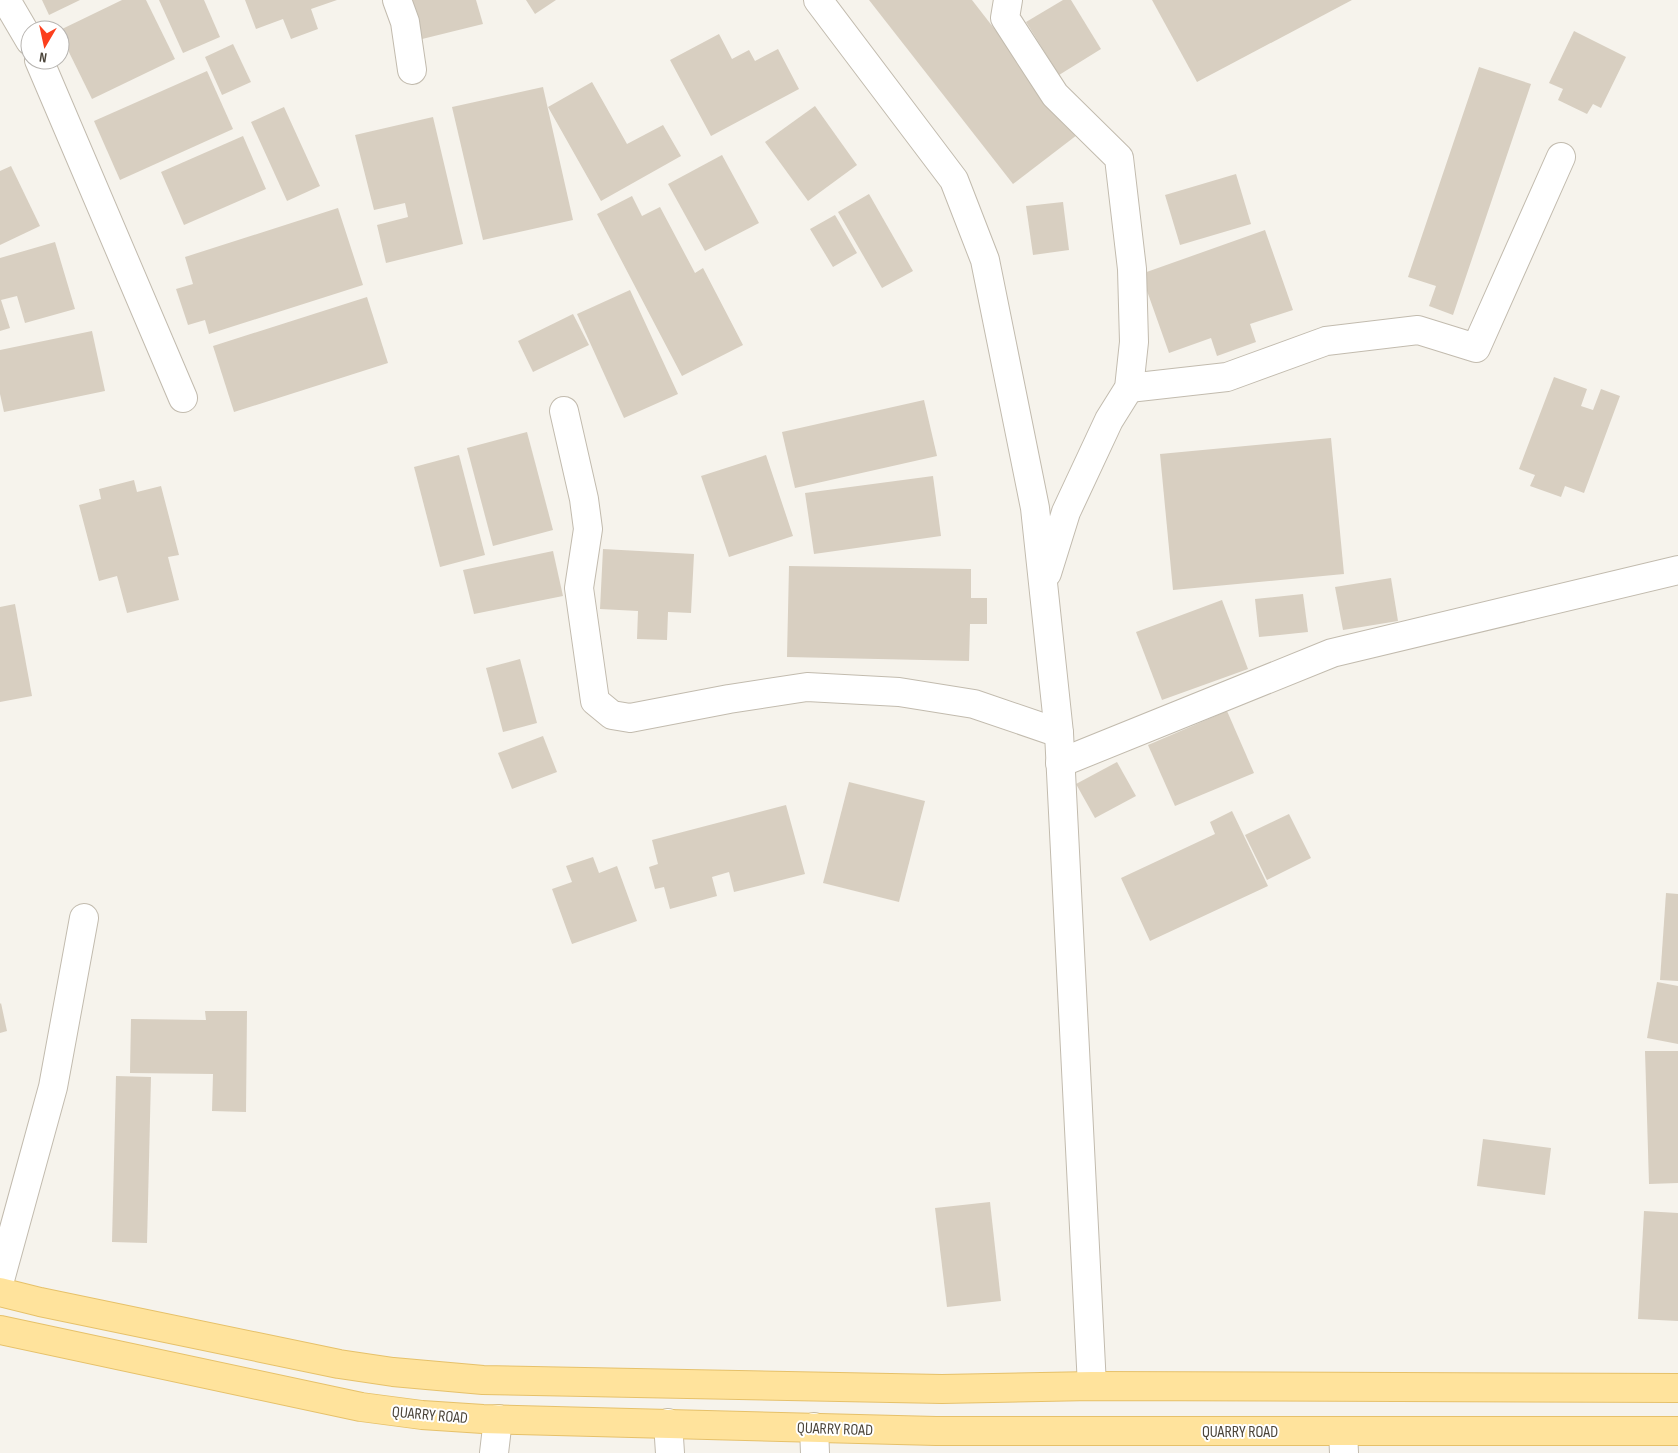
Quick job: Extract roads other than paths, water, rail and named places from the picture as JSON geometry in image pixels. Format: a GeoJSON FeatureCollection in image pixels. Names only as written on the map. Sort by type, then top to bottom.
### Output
{"type":"FeatureCollection","features":[{"type":"Feature","properties":{"kind":"main road"},"geometry":{"type":"LineString","coordinates":[[0,1292],[284,1353],[393,1372],[483,1380],[942,1389],[1092,1386],[1678,1388]]}},
{"type":"Feature","properties":{"kind":"main road","name":"QUARRY ROAD"},"geometry":{"type":"LineString","coordinates":[[0,1330],[361,1407],[422,1415],[498,1419],[668,1423],[814,1440],[936,1431],[1344,1442],[1678,1431]]}},
{"type":"Feature","properties":{"kind":"street"},"geometry":{"type":"LineString","coordinates":[[6,0],[20,24]]}},
{"type":"Feature","properties":{"kind":"street"},"geometry":{"type":"LineString","coordinates":[[398,0],[404,22],[412,70]]}},
{"type":"Feature","properties":{"kind":"street"},"geometry":{"type":"LineString","coordinates":[[818,0],[954,180],[985,260],[1035,508],[1059,734],[1092,1386]]}},
{"type":"Feature","properties":{"kind":"street"},"geometry":{"type":"LineString","coordinates":[[1008,0],[1005,18],[1055,95],[1119,158],[1132,269],[1134,342],[1129,388],[1109,420],[1066,512],[1043,584]]}},
{"type":"Feature","properties":{"kind":"street"},"geometry":{"type":"LineString","coordinates":[[44,70],[183,398]]}},
{"type":"Feature","properties":{"kind":"street"},"geometry":{"type":"LineString","coordinates":[[1129,388],[1227,377],[1326,340],[1418,330],[1476,348],[1561,157]]}},
{"type":"Feature","properties":{"kind":"street"},"geometry":{"type":"LineString","coordinates":[[564,411],[584,499],[588,529],[579,588],[595,701],[612,715],[630,718],[729,699],[807,687],[899,692],[974,704],[1059,734]]}},
{"type":"Feature","properties":{"kind":"street"},"geometry":{"type":"LineString","coordinates":[[1060,763],[1332,653],[1678,570]]}},
{"type":"Feature","properties":{"kind":"street"},"geometry":{"type":"LineString","coordinates":[[0,1280],[53,1087],[84,918]]}},
{"type":"Feature","properties":{"kind":"street"},"geometry":{"type":"LineString","coordinates":[[494,1453],[498,1419]]}},
{"type":"Feature","properties":{"kind":"street"},"geometry":{"type":"LineString","coordinates":[[668,1423],[670,1453]]}}]}
